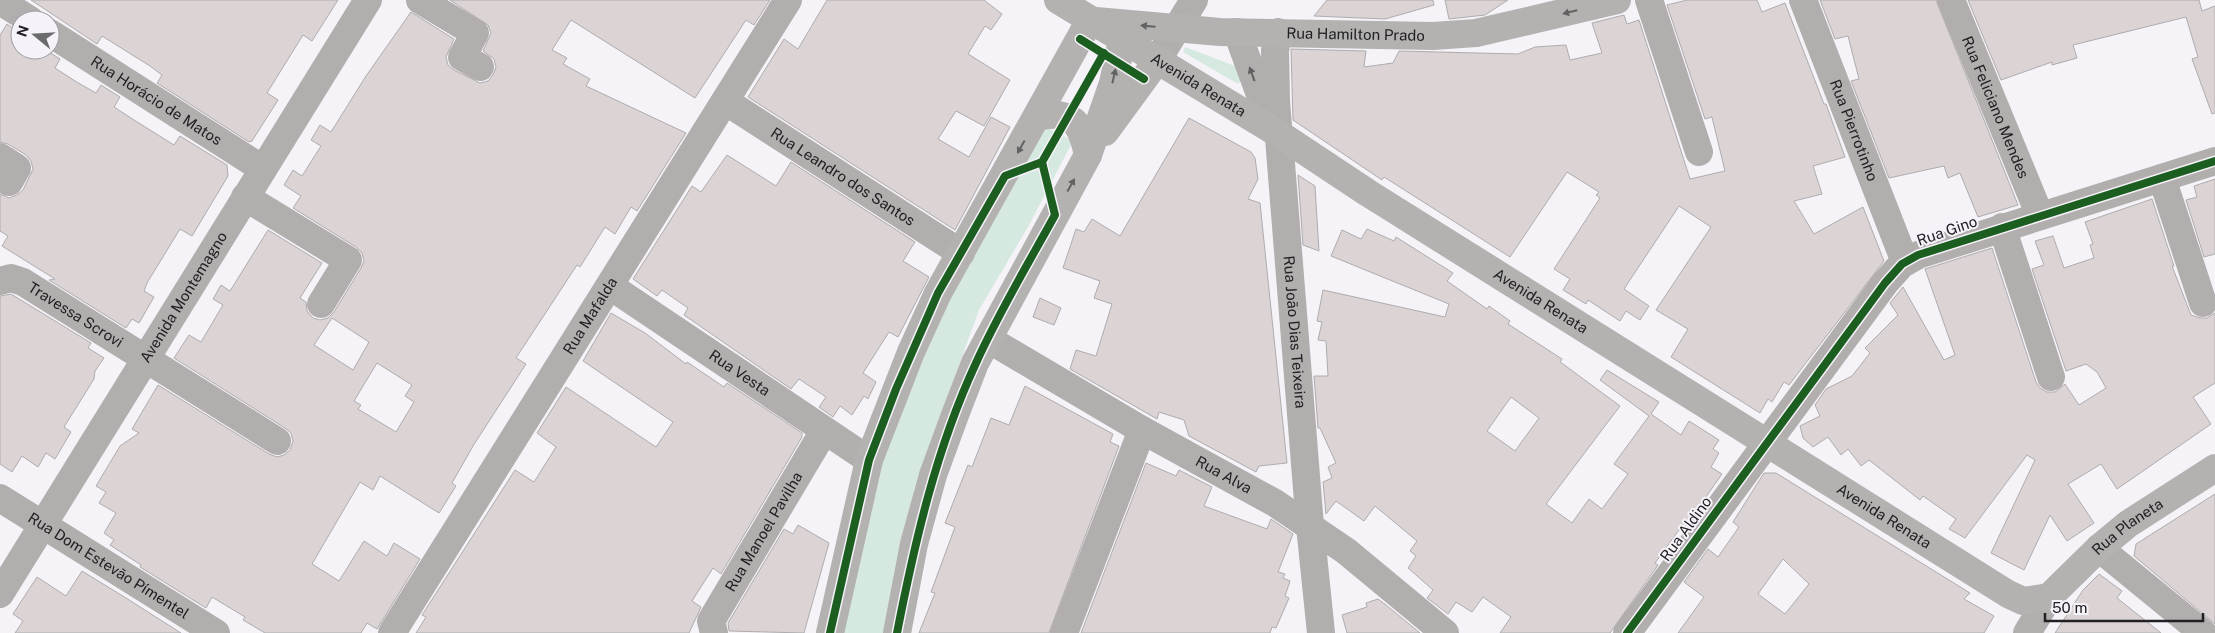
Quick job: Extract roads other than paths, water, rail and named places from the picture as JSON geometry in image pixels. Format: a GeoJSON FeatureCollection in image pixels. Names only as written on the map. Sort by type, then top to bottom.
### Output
{"type":"FeatureCollection","features":[{"type":"Feature","properties":{"kind":"main road","name":"Avenida Renata"},"geometry":{"type":"LineString","coordinates":[[1058,0],[1279,134],[1368,193],[1767,441],[2008,594],[2036,599]]}},
{"type":"Feature","properties":{"kind":"main road","name":"Rua Hamilton Prado"},"geometry":{"type":"LineString","coordinates":[[1090,20],[1237,32],[1433,36],[1476,33],[1617,0]]}},
{"type":"Feature","properties":{"kind":"main road"},"geometry":{"type":"LineString","coordinates":[[830,633],[869,460],[911,352],[938,293],[1090,20]]}},
{"type":"Feature","properties":{"kind":"main road"},"geometry":{"type":"LineString","coordinates":[[1088,155],[1113,83],[1122,40]]}},
{"type":"Feature","properties":{"kind":"main road"},"geometry":{"type":"LineString","coordinates":[[897,633],[914,544],[933,475],[972,372],[1088,155],[1157,61]]}},
{"type":"Feature","properties":{"kind":"main road"},"geometry":{"type":"LineString","coordinates":[[1037,117],[1056,114],[1073,120],[1081,130],[1088,155]]}},
{"type":"Feature","properties":{"kind":"main road","name":"Rua Planeta"},"geometry":{"type":"LineString","coordinates":[[2036,599],[2128,524],[2215,468]]}},
{"type":"Feature","properties":{"kind":"street","name":"Avenida Montemagno"},"geometry":{"type":"LineString","coordinates":[[0,594],[368,0]]}},
{"type":"Feature","properties":{"kind":"street"},"geometry":{"type":"LineString","coordinates":[[420,0],[475,34],[462,57],[480,67]]}},
{"type":"Feature","properties":{"kind":"street","name":"Rua Mafalda"},"geometry":{"type":"LineString","coordinates":[[392,633],[788,0]]}},
{"type":"Feature","properties":{"kind":"street"},"geometry":{"type":"LineString","coordinates":[[1157,61],[1194,0]]}},
{"type":"Feature","properties":{"kind":"street"},"geometry":{"type":"LineString","coordinates":[[1649,0],[1699,152]]}},
{"type":"Feature","properties":{"kind":"street","name":"Rua Pierrotinho"},"geometry":{"type":"LineString","coordinates":[[1803,0],[1904,262]]}},
{"type":"Feature","properties":{"kind":"street","name":"Rua Feliciano Mendes"},"geometry":{"type":"LineString","coordinates":[[1951,0],[2040,216]]}},
{"type":"Feature","properties":{"kind":"street"},"geometry":{"type":"LineString","coordinates":[[0,1],[14,10]]}},
{"type":"Feature","properties":{"kind":"street"},"geometry":{"type":"LineString","coordinates":[[1237,32],[1262,100],[1279,134]]}},
{"type":"Feature","properties":{"kind":"street","name":"Rua João Dias Teixeira"},"geometry":{"type":"LineString","coordinates":[[1278,32],[1275,74],[1279,134],[1320,633]]}},
{"type":"Feature","properties":{"kind":"street","name":"Rua Horácio de Matos"},"geometry":{"type":"LineString","coordinates":[[60,39],[264,168]]}},
{"type":"Feature","properties":{"kind":"street","name":"Rua Leandro dos Santos"},"geometry":{"type":"LineString","coordinates":[[725,101],[961,253]]}},
{"type":"Feature","properties":{"kind":"street","name":"Rua Gino"},"geometry":{"type":"LineString","coordinates":[[1767,441],[1885,283],[1904,262],[1918,255],[2215,161]]}},
{"type":"Feature","properties":{"kind":"street"},"geometry":{"type":"LineString","coordinates":[[2162,178],[2203,303]]}},
{"type":"Feature","properties":{"kind":"street"},"geometry":{"type":"LineString","coordinates":[[245,197],[348,260],[321,304]]}},
{"type":"Feature","properties":{"kind":"street"},"geometry":{"type":"LineString","coordinates":[[2002,228],[2050,377]]}},
{"type":"Feature","properties":{"kind":"street","name":"Travessa Scrovi"},"geometry":{"type":"LineString","coordinates":[[0,281],[11,278],[23,282],[277,441]]}},
{"type":"Feature","properties":{"kind":"street","name":"Rua Vesta"},"geometry":{"type":"LineString","coordinates":[[610,286],[869,460]]}},
{"type":"Feature","properties":{"kind":"street","name":"Rua Alva"},"geometry":{"type":"LineString","coordinates":[[988,339],[1142,430],[1275,503],[1346,551],[1445,633]]}},
{"type":"Feature","properties":{"kind":"street"},"geometry":{"type":"LineString","coordinates":[[1064,633],[1142,430]]}},
{"type":"Feature","properties":{"kind":"street","name":"Rua Manoel Pavilha"},"geometry":{"type":"LineString","coordinates":[[714,633],[711,631],[711,621],[824,431]]}},
{"type":"Feature","properties":{"kind":"street","name":"Rua Aldino"},"geometry":{"type":"LineString","coordinates":[[1627,633],[1767,441]]}},
{"type":"Feature","properties":{"kind":"street","name":"Rua Dom Estevão Pímentel"},"geometry":{"type":"LineString","coordinates":[[0,498],[203,630]]}},
{"type":"Feature","properties":{"kind":"street"},"geometry":{"type":"LineString","coordinates":[[2099,548],[2203,633]]}},
{"type":"Feature","properties":{"kind":"street","name":"Rua Planeta"},"geometry":{"type":"LineString","coordinates":[[2027,632],[2036,599]]}}]}
